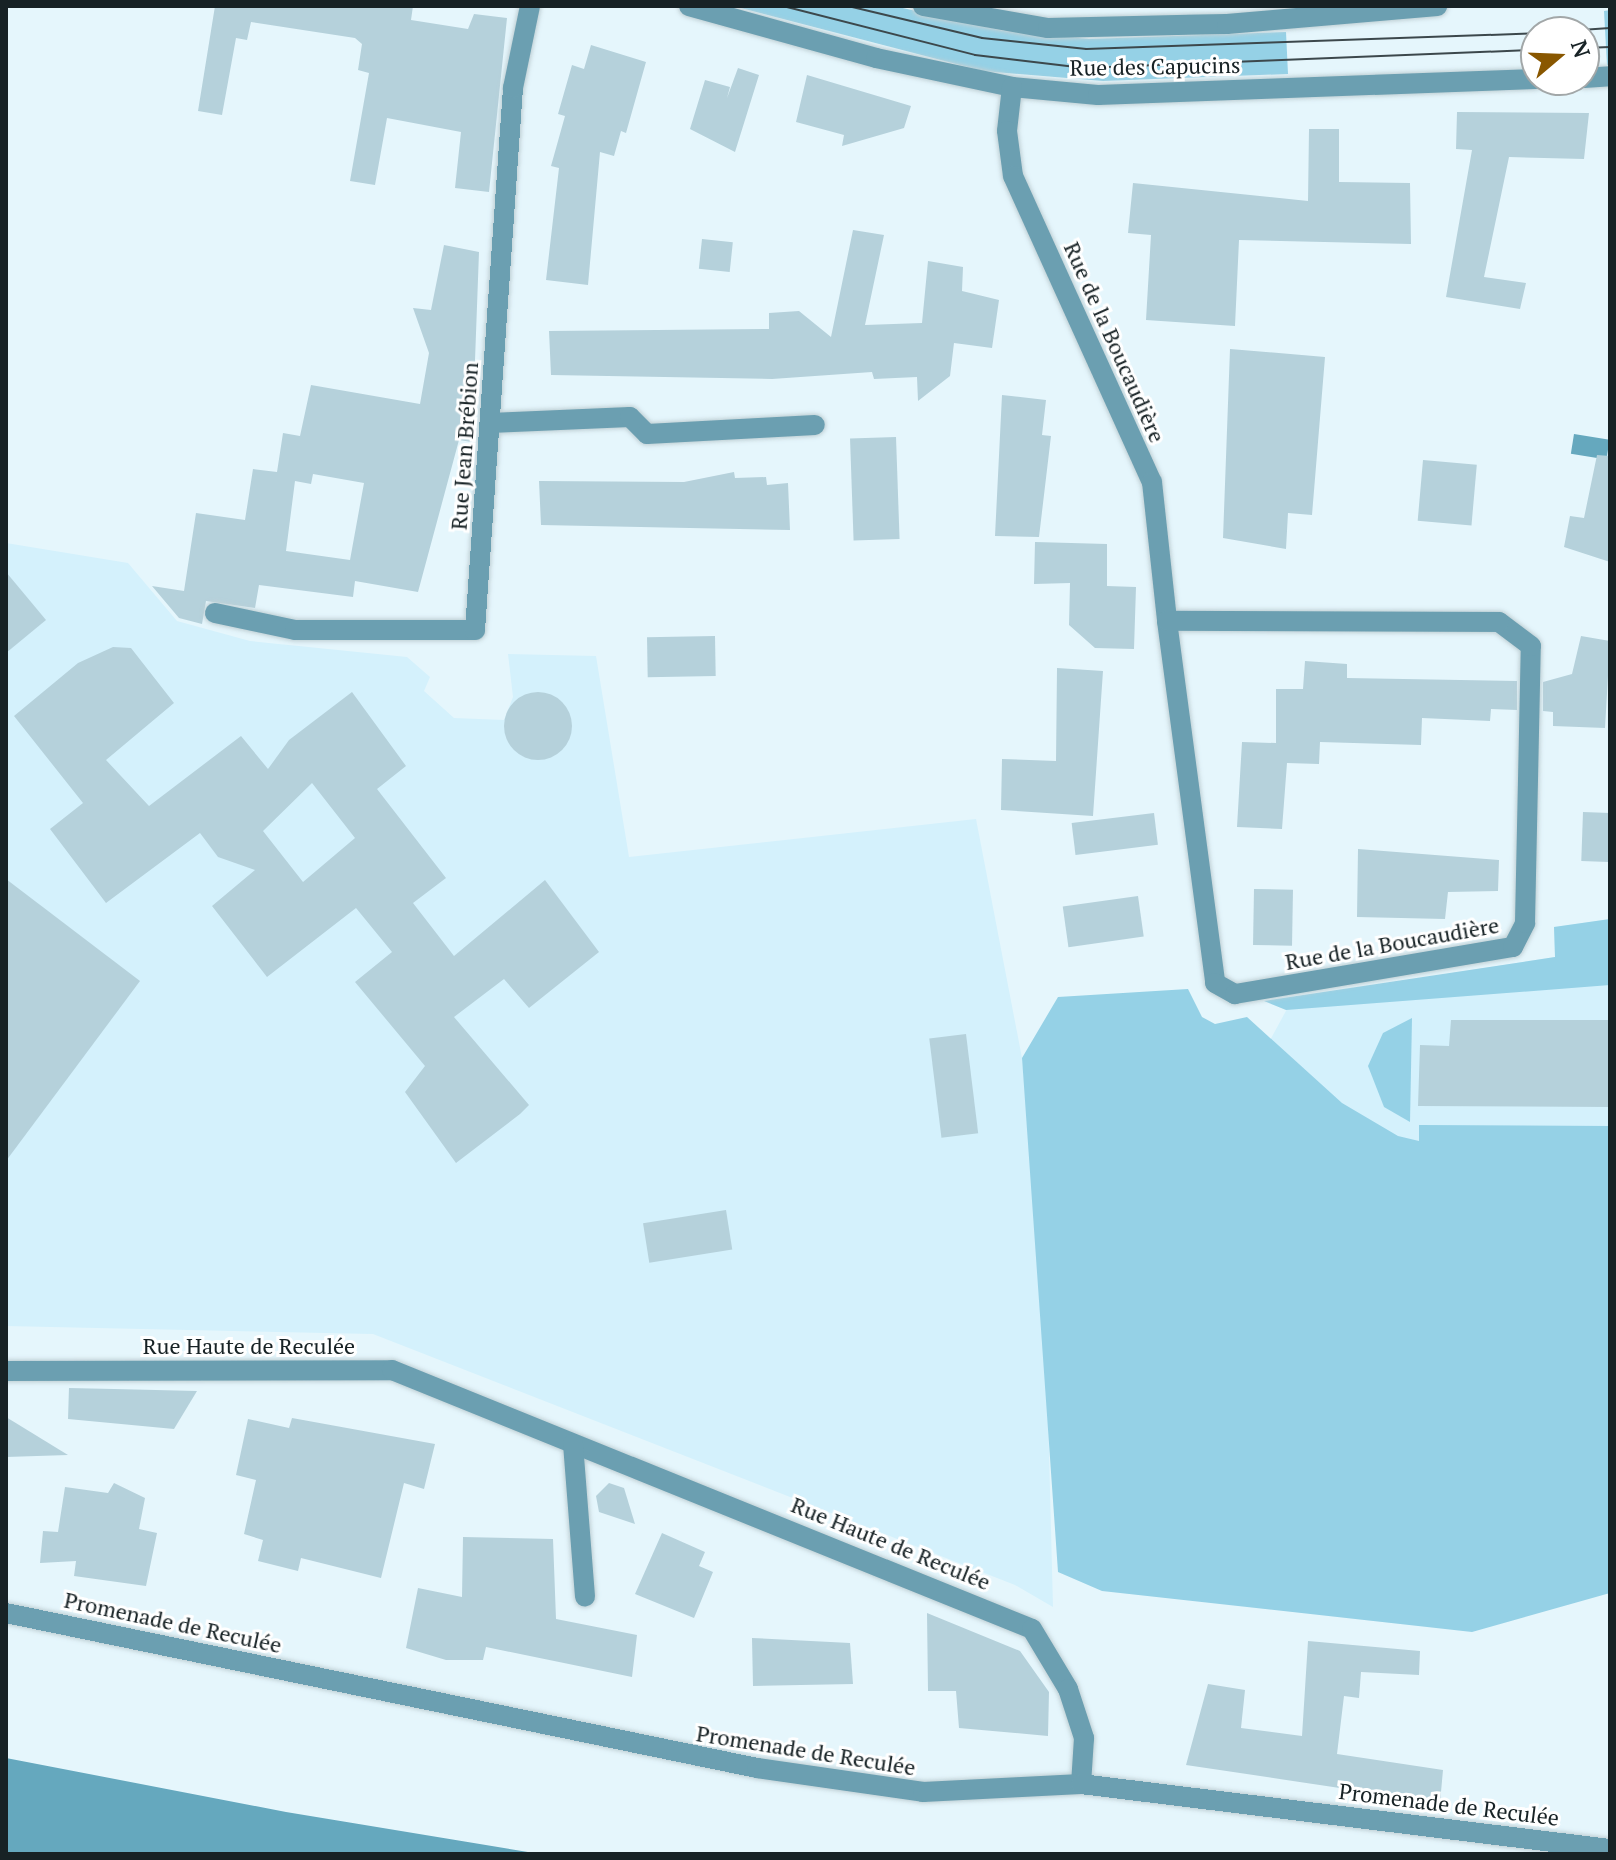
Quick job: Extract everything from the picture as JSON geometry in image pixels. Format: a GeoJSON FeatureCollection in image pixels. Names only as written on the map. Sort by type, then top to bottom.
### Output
{"type":"FeatureCollection","features":[{"type":"Feature","properties":{"kind":"street","name":"Rue Jean Brébion"},"geometry":{"type":"LineString","coordinates":[[215,613],[295,630],[475,630],[513,88],[530,6]]}},
{"type":"Feature","properties":{"kind":"street","name":"Rue des Capucins"},"geometry":{"type":"LineString","coordinates":[[689,6],[1012,87],[1098,95],[1520,80]]}},
{"type":"Feature","properties":{"kind":"street","name":"Rue des Capucins"},"geometry":{"type":"LineString","coordinates":[[923,6],[1048,28],[1227,24],[1358,8],[1437,6]]}},
{"type":"Feature","properties":{"kind":"street","name":"Rue de la Boucaudière"},"geometry":{"type":"LineString","coordinates":[[1012,87],[1007,131],[1013,176],[1152,482],[1167,621],[1212,975],[1220,989],[1243,993],[1513,947],[1525,923],[1531,646],[1499,622],[1167,621]]}},
{"type":"Feature","properties":{"kind":"street"},"geometry":{"type":"LineString","coordinates":[[490,423],[630,417],[647,434],[815,425]]}},
{"type":"Feature","properties":{"kind":"street","name":"Rue Haute de Reculée"},"geometry":{"type":"LineString","coordinates":[[6,1371],[392,1370],[1032,1629],[1068,1689],[1084,1738],[1081,1784]]}},
{"type":"Feature","properties":{"kind":"street"},"geometry":{"type":"LineString","coordinates":[[573,1444],[585,1597]]}},
{"type":"Feature","properties":{"kind":"street","name":"Promenade de Reculée"},"geometry":{"type":"LineString","coordinates":[[6,1613],[757,1768],[923,1792],[1081,1784],[1610,1849]]}},
{"type":"Feature","properties":{"kind":"shaded area"},"geometry":{"type":"Polygon","coordinates":[[[733,6],[894,6],[1004,31],[1089,39],[1286,32],[1288,74],[1103,81],[983,71],[733,6]]]}},
{"type":"Feature","properties":{"kind":"shaded area"},"geometry":{"type":"Polygon","coordinates":[[[1610,10],[1610,65],[1607,65],[1604,11],[1610,10]]]}},
{"type":"Feature","properties":{"kind":"shaded area"},"geometry":{"type":"Polygon","coordinates":[[[1574,434],[1610,440],[1606,459],[1571,454],[1574,434]]]}},
{"type":"Feature","properties":{"kind":"shaded area"},"geometry":{"type":"Polygon","coordinates":[[[6,543],[128,563],[177,621],[250,641],[407,657],[430,677],[424,691],[454,718],[504,720],[513,697],[508,654],[596,656],[629,857],[976,819],[1022,1058],[1046,1336],[1053,1607],[1015,1585],[373,1334],[6,1326],[6,543]]]}},
{"type":"Feature","properties":{"kind":"shaded area"},"geometry":{"type":"Polygon","coordinates":[[[1610,919],[1610,1428],[1269,1042],[1293,998],[1555,957],[1554,927],[1610,919]]]}},
{"type":"Feature","properties":{"kind":"shaded area"},"geometry":{"type":"Polygon","coordinates":[[[1610,919],[1610,985],[1286,1010],[1264,1001],[1555,957],[1554,927],[1610,919]]]}},
{"type":"Feature","properties":{"kind":"shaded area"},"geometry":{"type":"Polygon","coordinates":[[[1188,989],[1202,1017],[1215,1024],[1247,1017],[1342,1103],[1398,1136],[1419,1141],[1419,1125],[1610,1126],[1610,1593],[1472,1632],[1102,1591],[1058,1572],[1022,1058],[1058,997],[1188,989]]]}},
{"type":"Feature","properties":{"kind":"shaded area"},"geometry":{"type":"Polygon","coordinates":[[[1412,1018],[1410,1122],[1384,1107],[1368,1066],[1383,1033],[1412,1018]]]}},
{"type":"Feature","properties":{"kind":"shaded area"},"geometry":{"type":"Polygon","coordinates":[[[6,1758],[286,1812],[540,1854],[6,1854],[6,1758]]]}},
{"type":"Feature","properties":{"kind":"building"},"geometry":{"type":"Polygon","coordinates":[[[215,6],[413,6],[411,20],[468,29],[474,14],[507,18],[489,192],[455,188],[461,132],[387,118],[375,185],[350,181],[369,73],[358,70],[362,44],[355,38],[251,22],[247,40],[236,38],[222,115],[198,111],[215,6]]]}},
{"type":"Feature","properties":{"kind":"building"},"geometry":{"type":"Polygon","coordinates":[[[591,45],[646,62],[626,133],[621,131],[614,156],[600,152],[588,285],[546,280],[559,168],[551,166],[565,116],[558,114],[572,65],[584,69],[591,45]]]}},
{"type":"Feature","properties":{"kind":"building"},"geometry":{"type":"Polygon","coordinates":[[[738,68],[759,75],[735,152],[690,129],[705,80],[730,87],[727,98],[738,68]]]}},
{"type":"Feature","properties":{"kind":"building"},"geometry":{"type":"Polygon","coordinates":[[[807,75],[911,106],[904,128],[842,146],[844,135],[796,122],[807,75]]]}},
{"type":"Feature","properties":{"kind":"building"},"geometry":{"type":"Polygon","coordinates":[[[1457,112],[1589,113],[1584,159],[1509,157],[1484,277],[1526,283],[1520,309],[1446,297],[1472,150],[1456,149],[1457,112]]]}},
{"type":"Feature","properties":{"kind":"building"},"geometry":{"type":"Polygon","coordinates":[[[1309,129],[1339,129],[1339,182],[1410,183],[1411,244],[1239,240],[1235,326],[1146,320],[1151,235],[1128,233],[1133,183],[1308,201],[1309,129]]]}},
{"type":"Feature","properties":{"kind":"building"},"geometry":{"type":"Polygon","coordinates":[[[853,230],[884,235],[865,325],[922,323],[928,261],[963,267],[962,291],[999,300],[992,348],[954,343],[950,376],[918,401],[917,377],[874,379],[872,372],[772,379],[551,375],[549,331],[769,329],[769,313],[799,311],[831,337],[853,230]]]}},
{"type":"Feature","properties":{"kind":"building"},"geometry":{"type":"Polygon","coordinates":[[[702,239],[733,242],[730,272],[699,269],[702,239]]]}},
{"type":"Feature","properties":{"kind":"building"},"geometry":{"type":"Polygon","coordinates":[[[444,245],[479,252],[472,442],[459,440],[418,592],[355,581],[353,597],[259,585],[255,608],[206,601],[202,624],[179,618],[152,586],[184,591],[196,513],[245,520],[253,469],[277,472],[283,433],[300,436],[311,385],[420,404],[429,353],[413,308],[431,310],[444,245]],[[313,474],[311,484],[295,481],[286,551],[350,560],[364,483],[313,474]]]}},
{"type":"Feature","properties":{"kind":"building"},"geometry":{"type":"Polygon","coordinates":[[[1230,349],[1325,357],[1312,515],[1288,513],[1286,549],[1223,538],[1230,349]]]}},
{"type":"Feature","properties":{"kind":"building"},"geometry":{"type":"Polygon","coordinates":[[[1002,395],[1046,400],[1042,435],[1051,436],[1039,537],[995,536],[1002,395]]]}},
{"type":"Feature","properties":{"kind":"building"},"geometry":{"type":"Polygon","coordinates":[[[896,437],[900,539],[854,541],[850,439],[896,437]]]}},
{"type":"Feature","properties":{"kind":"building"},"geometry":{"type":"Polygon","coordinates":[[[1597,455],[1610,456],[1610,562],[1564,547],[1570,516],[1584,518],[1597,455]]]}},
{"type":"Feature","properties":{"kind":"building"},"geometry":{"type":"Polygon","coordinates":[[[1423,460],[1477,465],[1471,525],[1418,521],[1423,460]]]}},
{"type":"Feature","properties":{"kind":"building"},"geometry":{"type":"Polygon","coordinates":[[[734,472],[735,478],[766,477],[767,485],[788,483],[790,530],[541,525],[539,481],[684,482],[734,472]]]}},
{"type":"Feature","properties":{"kind":"building"},"geometry":{"type":"Polygon","coordinates":[[[1035,542],[1107,544],[1107,586],[1136,587],[1134,649],[1095,648],[1069,625],[1070,583],[1034,584],[1035,542]]]}},
{"type":"Feature","properties":{"kind":"building"},"geometry":{"type":"Polygon","coordinates":[[[6,572],[46,620],[6,653],[6,572]]]}},
{"type":"Feature","properties":{"kind":"building"},"geometry":{"type":"Polygon","coordinates":[[[715,636],[716,676],[648,677],[647,637],[715,636]]]}},
{"type":"Feature","properties":{"kind":"building"},"geometry":{"type":"Polygon","coordinates":[[[1581,636],[1610,641],[1605,728],[1553,726],[1553,712],[1543,711],[1543,682],[1572,674],[1581,636]]]}},
{"type":"Feature","properties":{"kind":"building"},"geometry":{"type":"Polygon","coordinates":[[[113,647],[131,648],[174,703],[106,760],[149,806],[241,736],[268,769],[289,740],[352,692],[406,766],[377,789],[446,878],[413,903],[454,956],[545,880],[599,952],[529,1008],[504,979],[454,1017],[529,1105],[520,1114],[456,1163],[405,1092],[425,1066],[355,982],[392,952],[356,908],[267,977],[212,906],[255,870],[218,857],[200,833],[106,903],[50,829],[83,803],[14,716],[78,663],[113,647]],[[312,783],[263,831],[303,882],[355,838],[312,783]]]}},
{"type":"Feature","properties":{"kind":"building"},"geometry":{"type":"Polygon","coordinates":[[[1305,661],[1347,664],[1347,678],[1517,681],[1517,710],[1491,709],[1490,721],[1422,718],[1421,745],[1320,742],[1319,764],[1287,763],[1282,829],[1237,827],[1242,742],[1276,743],[1276,689],[1303,689],[1305,661]]]}},
{"type":"Feature","properties":{"kind":"building"},"geometry":{"type":"Polygon","coordinates":[[[1057,668],[1103,671],[1093,816],[1001,810],[1002,759],[1056,761],[1057,668]]]}},
{"type":"Feature","properties":{"kind":"building"},"geometry":{"type":"Polygon","coordinates":[[[531,692],[545,692],[557,697],[567,707],[572,726],[567,745],[557,755],[545,760],[531,760],[519,755],[509,745],[504,733],[504,719],[509,707],[519,697],[531,692]]]}},
{"type":"Feature","properties":{"kind":"building"},"geometry":{"type":"Polygon","coordinates":[[[1583,812],[1610,813],[1608,862],[1581,861],[1583,812]]]}},
{"type":"Feature","properties":{"kind":"building"},"geometry":{"type":"Polygon","coordinates":[[[1154,813],[1158,845],[1076,855],[1072,823],[1154,813]]]}},
{"type":"Feature","properties":{"kind":"building"},"geometry":{"type":"Polygon","coordinates":[[[1358,849],[1499,860],[1498,891],[1448,892],[1445,919],[1357,917],[1358,849]]]}},
{"type":"Feature","properties":{"kind":"building"},"geometry":{"type":"Polygon","coordinates":[[[6,879],[140,981],[6,1161],[6,879]]]}},
{"type":"Feature","properties":{"kind":"building"},"geometry":{"type":"Polygon","coordinates":[[[1254,889],[1293,890],[1292,946],[1253,945],[1254,889]]]}},
{"type":"Feature","properties":{"kind":"building"},"geometry":{"type":"Polygon","coordinates":[[[1138,896],[1144,937],[1068,947],[1063,907],[1138,896]]]}},
{"type":"Feature","properties":{"kind":"building"},"geometry":{"type":"Polygon","coordinates":[[[1451,1020],[1610,1020],[1610,1107],[1418,1106],[1420,1045],[1449,1046],[1451,1020]]]}},
{"type":"Feature","properties":{"kind":"building"},"geometry":{"type":"Polygon","coordinates":[[[966,1034],[978,1133],[941,1138],[929,1039],[966,1034]]]}},
{"type":"Feature","properties":{"kind":"building"},"geometry":{"type":"Polygon","coordinates":[[[726,1210],[732,1250],[649,1263],[643,1223],[726,1210]]]}},
{"type":"Feature","properties":{"kind":"building"},"geometry":{"type":"Polygon","coordinates":[[[69,1388],[197,1391],[174,1429],[68,1419],[69,1388]]]}},
{"type":"Feature","properties":{"kind":"building"},"geometry":{"type":"Polygon","coordinates":[[[6,1417],[68,1455],[6,1457],[6,1417]]]}},
{"type":"Feature","properties":{"kind":"building"},"geometry":{"type":"Polygon","coordinates":[[[292,1418],[435,1444],[424,1489],[404,1483],[381,1578],[301,1558],[298,1571],[258,1561],[263,1540],[244,1534],[256,1480],[236,1475],[248,1419],[289,1428],[292,1418]]]}},
{"type":"Feature","properties":{"kind":"building"},"geometry":{"type":"Polygon","coordinates":[[[114,1483],[145,1498],[139,1529],[157,1533],[146,1586],[74,1576],[76,1561],[40,1563],[43,1531],[58,1532],[65,1487],[108,1493],[114,1483]]]}},
{"type":"Feature","properties":{"kind":"building"},"geometry":{"type":"Polygon","coordinates":[[[609,1483],[624,1488],[635,1524],[599,1512],[596,1496],[609,1483]]]}},
{"type":"Feature","properties":{"kind":"building"},"geometry":{"type":"Polygon","coordinates":[[[662,1533],[705,1552],[699,1566],[713,1572],[694,1618],[635,1594],[662,1533]]]}},
{"type":"Feature","properties":{"kind":"building"},"geometry":{"type":"Polygon","coordinates":[[[463,1537],[553,1539],[556,1619],[637,1635],[632,1677],[486,1647],[483,1660],[446,1660],[406,1648],[418,1588],[462,1597],[463,1537]]]}},
{"type":"Feature","properties":{"kind":"building"},"geometry":{"type":"Polygon","coordinates":[[[927,1613],[1020,1651],[1049,1692],[1048,1736],[959,1728],[956,1691],[928,1691],[927,1613]]]}},
{"type":"Feature","properties":{"kind":"building"},"geometry":{"type":"Polygon","coordinates":[[[752,1638],[850,1643],[853,1684],[753,1686],[752,1638]]]}},
{"type":"Feature","properties":{"kind":"building"},"geometry":{"type":"Polygon","coordinates":[[[1308,1641],[1420,1651],[1419,1675],[1361,1672],[1359,1698],[1344,1696],[1337,1754],[1443,1770],[1440,1803],[1186,1765],[1208,1684],[1245,1690],[1241,1728],[1302,1736],[1308,1641]]]}},
{"type":"Feature","properties":{"kind":"tram line"},"geometry":{"type":"LineString","coordinates":[[783,6],[975,55],[1084,68],[1520,51]]}},
{"type":"Feature","properties":{"kind":"tram line"},"geometry":{"type":"LineString","coordinates":[[848,6],[982,38],[1086,49],[1520,34]]}},
{"type":"Feature","properties":{"kind":"tram line"},"geometry":{"type":"LineString","coordinates":[[1600,29],[1610,28]]}},
{"type":"Feature","properties":{"kind":"tram line"},"geometry":{"type":"LineString","coordinates":[[1600,47],[1610,47]]}}]}
